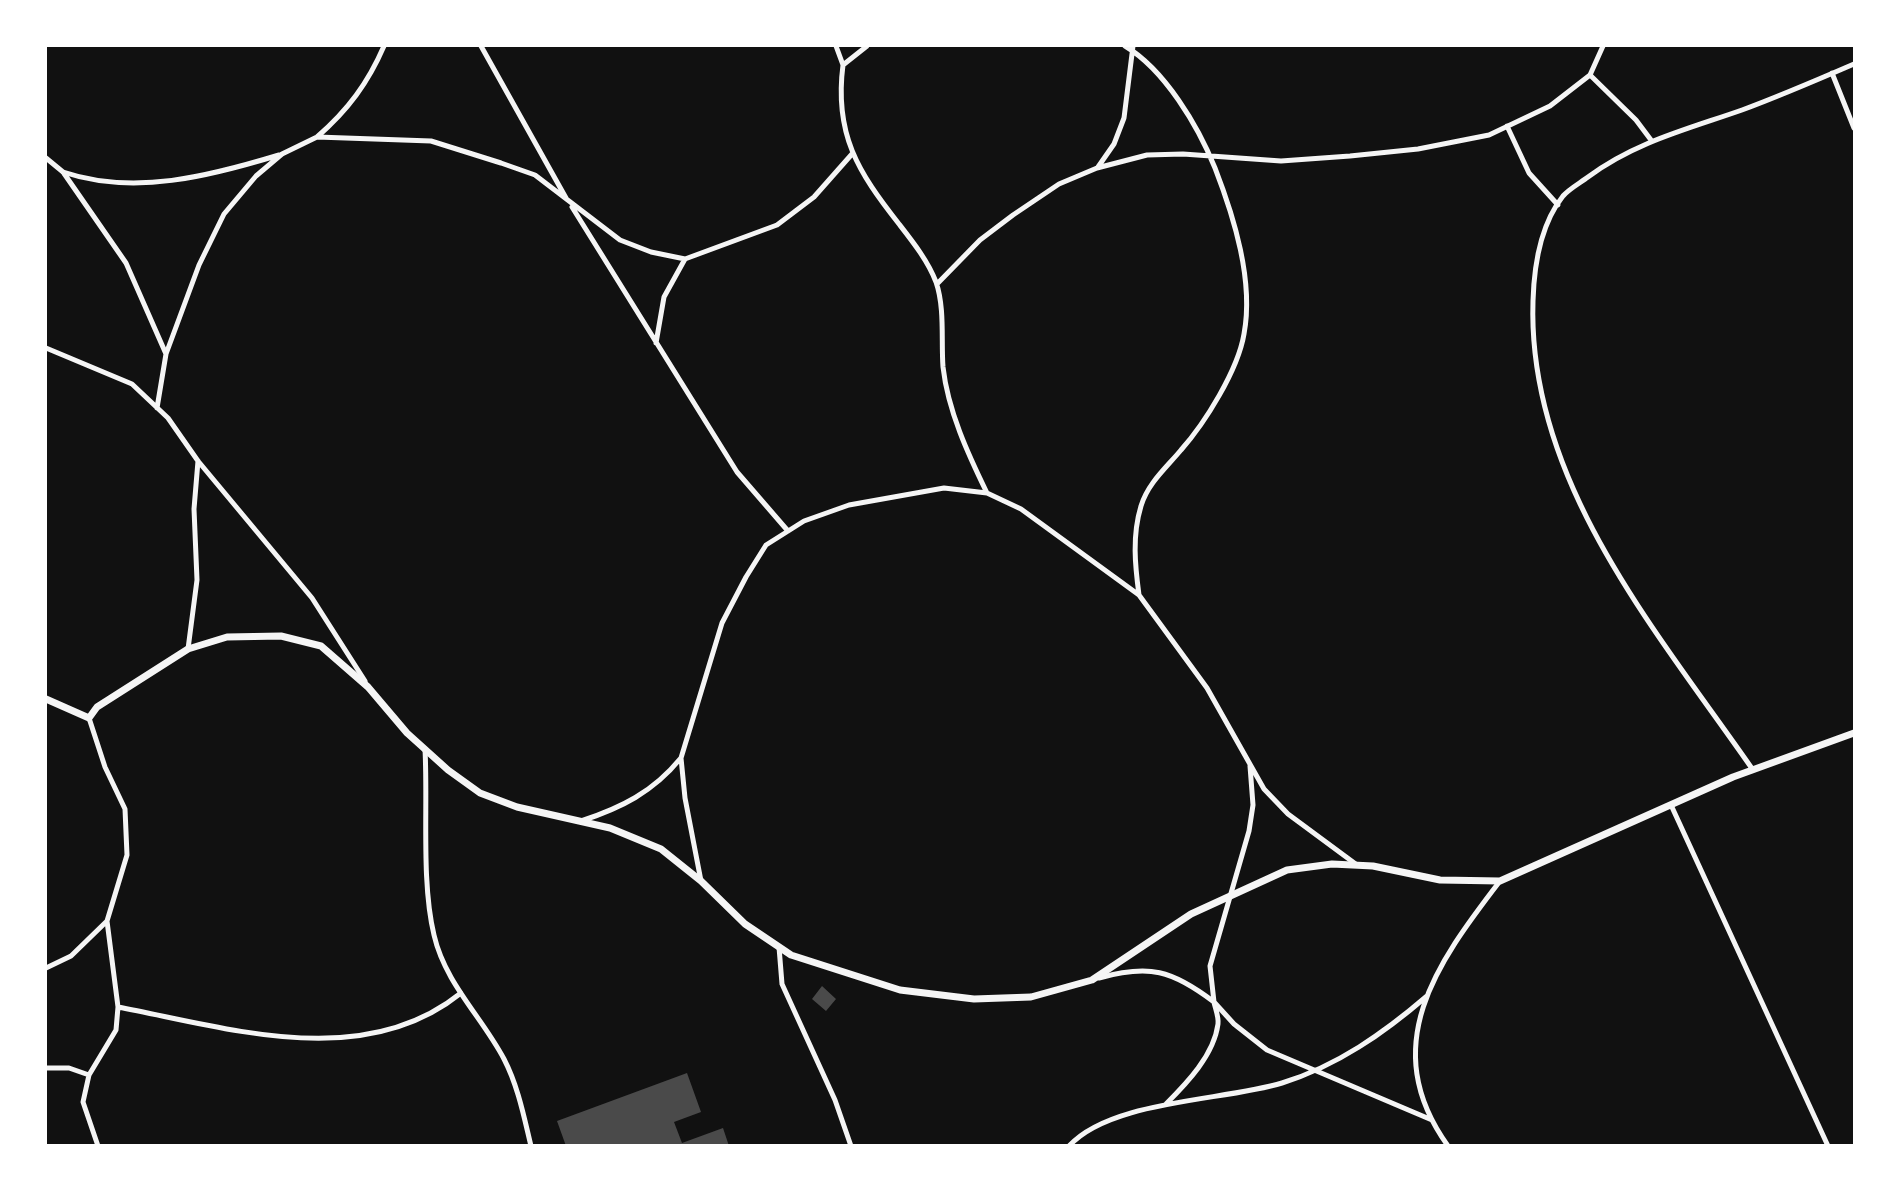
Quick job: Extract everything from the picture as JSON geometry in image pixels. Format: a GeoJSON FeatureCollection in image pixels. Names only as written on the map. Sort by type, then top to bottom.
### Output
{"type":"FeatureCollection","features":[{"type":"Feature","properties":{"kind":"street"},"geometry":{"type":"LineString","coordinates":[[46,699],[89,718],[97,707],[188,649],[227,637],[281,636],[321,646],[368,687],[425,749],[480,793],[517,807],[610,828],[662,849],[701,881],[745,924],[791,955],[900,989],[974,999],[1031,998],[1092,980],[1159,933],[1287,870],[1332,864],[1357,865],[1440,880],[1500,881],[1753,770],[1854,733]]}},
{"type":"Feature","properties":{"kind":"lane"},"geometry":{"type":"LineString","coordinates":[[63,172],[90,181],[176,181],[226,171],[282,154],[317,137],[348,110],[372,74],[384,46]]}},
{"type":"Feature","properties":{"kind":"lane"},"geometry":{"type":"LineString","coordinates":[[481,46],[534,145],[737,472],[788,531]]}},
{"type":"Feature","properties":{"kind":"lane"},"geometry":{"type":"LineString","coordinates":[[836,46],[843,65],[839,96],[844,130],[852,154],[869,186],[923,256],[937,284],[943,369],[952,406],[987,493]]}},
{"type":"Feature","properties":{"kind":"lane"},"geometry":{"type":"LineString","coordinates":[[843,65],[867,46]]}},
{"type":"Feature","properties":{"kind":"lane"},"geometry":{"type":"LineString","coordinates":[[1125,46],[1132,48],[1160,78],[1210,156],[1229,205],[1245,294],[1244,334],[1231,371],[1183,448],[1153,482],[1142,503],[1134,560],[1139,595]]}},
{"type":"Feature","properties":{"kind":"lane"},"geometry":{"type":"LineString","coordinates":[[937,284],[980,240],[1013,215],[1059,184],[1097,168],[1147,155],[1281,161],[1350,156],[1429,147],[1489,135],[1550,106],[1590,75],[1603,46]]}},
{"type":"Feature","properties":{"kind":"lane"},"geometry":{"type":"LineString","coordinates":[[1097,168],[1114,144],[1124,118],[1132,48]]}},
{"type":"Feature","properties":{"kind":"lane"},"geometry":{"type":"LineString","coordinates":[[1753,770],[1607,555],[1554,444],[1540,397],[1532,340],[1534,278],[1545,228],[1564,195],[1600,168],[1651,140],[1743,110],[1854,64]]}},
{"type":"Feature","properties":{"kind":"lane"},"geometry":{"type":"LineString","coordinates":[[1832,74],[1854,128]]}},
{"type":"Feature","properties":{"kind":"lane"},"geometry":{"type":"LineString","coordinates":[[1590,75],[1636,120],[1651,140]]}},
{"type":"Feature","properties":{"kind":"lane"},"geometry":{"type":"LineString","coordinates":[[1507,126],[1530,173],[1558,205]]}},
{"type":"Feature","properties":{"kind":"lane"},"geometry":{"type":"LineString","coordinates":[[317,137],[431,141],[535,175],[620,240],[651,252],[685,259],[777,225],[814,197],[852,154]]}},
{"type":"Feature","properties":{"kind":"lane"},"geometry":{"type":"LineString","coordinates":[[157,408],[166,354],[200,265],[224,214],[256,176],[282,154]]}},
{"type":"Feature","properties":{"kind":"lane"},"geometry":{"type":"LineString","coordinates":[[46,158],[63,172],[126,263],[166,354]]}},
{"type":"Feature","properties":{"kind":"lane"},"geometry":{"type":"LineString","coordinates":[[656,343],[664,297],[685,259]]}},
{"type":"Feature","properties":{"kind":"lane"},"geometry":{"type":"LineString","coordinates":[[46,348],[132,384],[157,408],[312,598],[368,687]]}},
{"type":"Feature","properties":{"kind":"lane"},"geometry":{"type":"LineString","coordinates":[[188,649],[197,580],[194,509],[198,461]]}},
{"type":"Feature","properties":{"kind":"lane"},"geometry":{"type":"LineString","coordinates":[[701,881],[685,799],[681,758],[722,623],[766,545],[804,521],[849,505],[943,488],[987,493],[1021,509],[1139,595],[1207,688],[1264,789],[1289,814],[1357,865]]}},
{"type":"Feature","properties":{"kind":"lane"},"geometry":{"type":"LineString","coordinates":[[89,718],[125,809],[127,855],[107,921],[118,1007],[116,1030],[89,1075],[83,1102],[98,1146]]}},
{"type":"Feature","properties":{"kind":"lane"},"geometry":{"type":"LineString","coordinates":[[425,749],[428,889],[432,924],[449,976],[505,1060],[519,1095],[531,1146]]}},
{"type":"Feature","properties":{"kind":"lane"},"geometry":{"type":"LineString","coordinates":[[581,821],[614,810],[646,792],[681,758]]}},
{"type":"Feature","properties":{"kind":"lane"},"geometry":{"type":"LineString","coordinates":[[1166,1104],[1191,1079],[1219,1023],[1210,966],[1251,818],[1250,764]]}},
{"type":"Feature","properties":{"kind":"lane"},"geometry":{"type":"LineString","coordinates":[[1671,805],[1828,1146]]}},
{"type":"Feature","properties":{"kind":"lane"},"geometry":{"type":"LineString","coordinates":[[1448,1146],[1418,1092],[1416,1055],[1420,1012],[1451,948],[1500,881]]}},
{"type":"Feature","properties":{"kind":"lane"},"geometry":{"type":"LineString","coordinates":[[46,968],[71,956],[107,921]]}},
{"type":"Feature","properties":{"kind":"lane"},"geometry":{"type":"LineString","coordinates":[[779,947],[782,985],[835,1100],[851,1146]]}},
{"type":"Feature","properties":{"kind":"lane"},"geometry":{"type":"LineString","coordinates":[[1092,980],[1145,968],[1191,984],[1267,1050],[1432,1120]]}},
{"type":"Feature","properties":{"kind":"lane"},"geometry":{"type":"LineString","coordinates":[[118,1007],[288,1038],[342,1038],[398,1029],[438,1012],[461,993]]}},
{"type":"Feature","properties":{"kind":"lane"},"geometry":{"type":"LineString","coordinates":[[1069,1146],[1075,1139],[1117,1118],[1166,1104],[1252,1091],[1315,1071],[1392,1026],[1427,996]]}},
{"type":"Feature","properties":{"kind":"lane"},"geometry":{"type":"LineString","coordinates":[[46,1068],[69,1068],[89,1075]]}},
{"type":"Feature","properties":{"kind":"building"},"geometry":{"type":"Polygon","coordinates":[[[822,986],[836,999],[826,1011],[812,999],[822,986]]]}},
{"type":"Feature","properties":{"kind":"building"},"geometry":{"type":"Polygon","coordinates":[[[687,1073],[701,1112],[674,1122],[682,1143],[723,1128],[729,1146],[566,1146],[557,1121],[687,1073]]]}}]}
